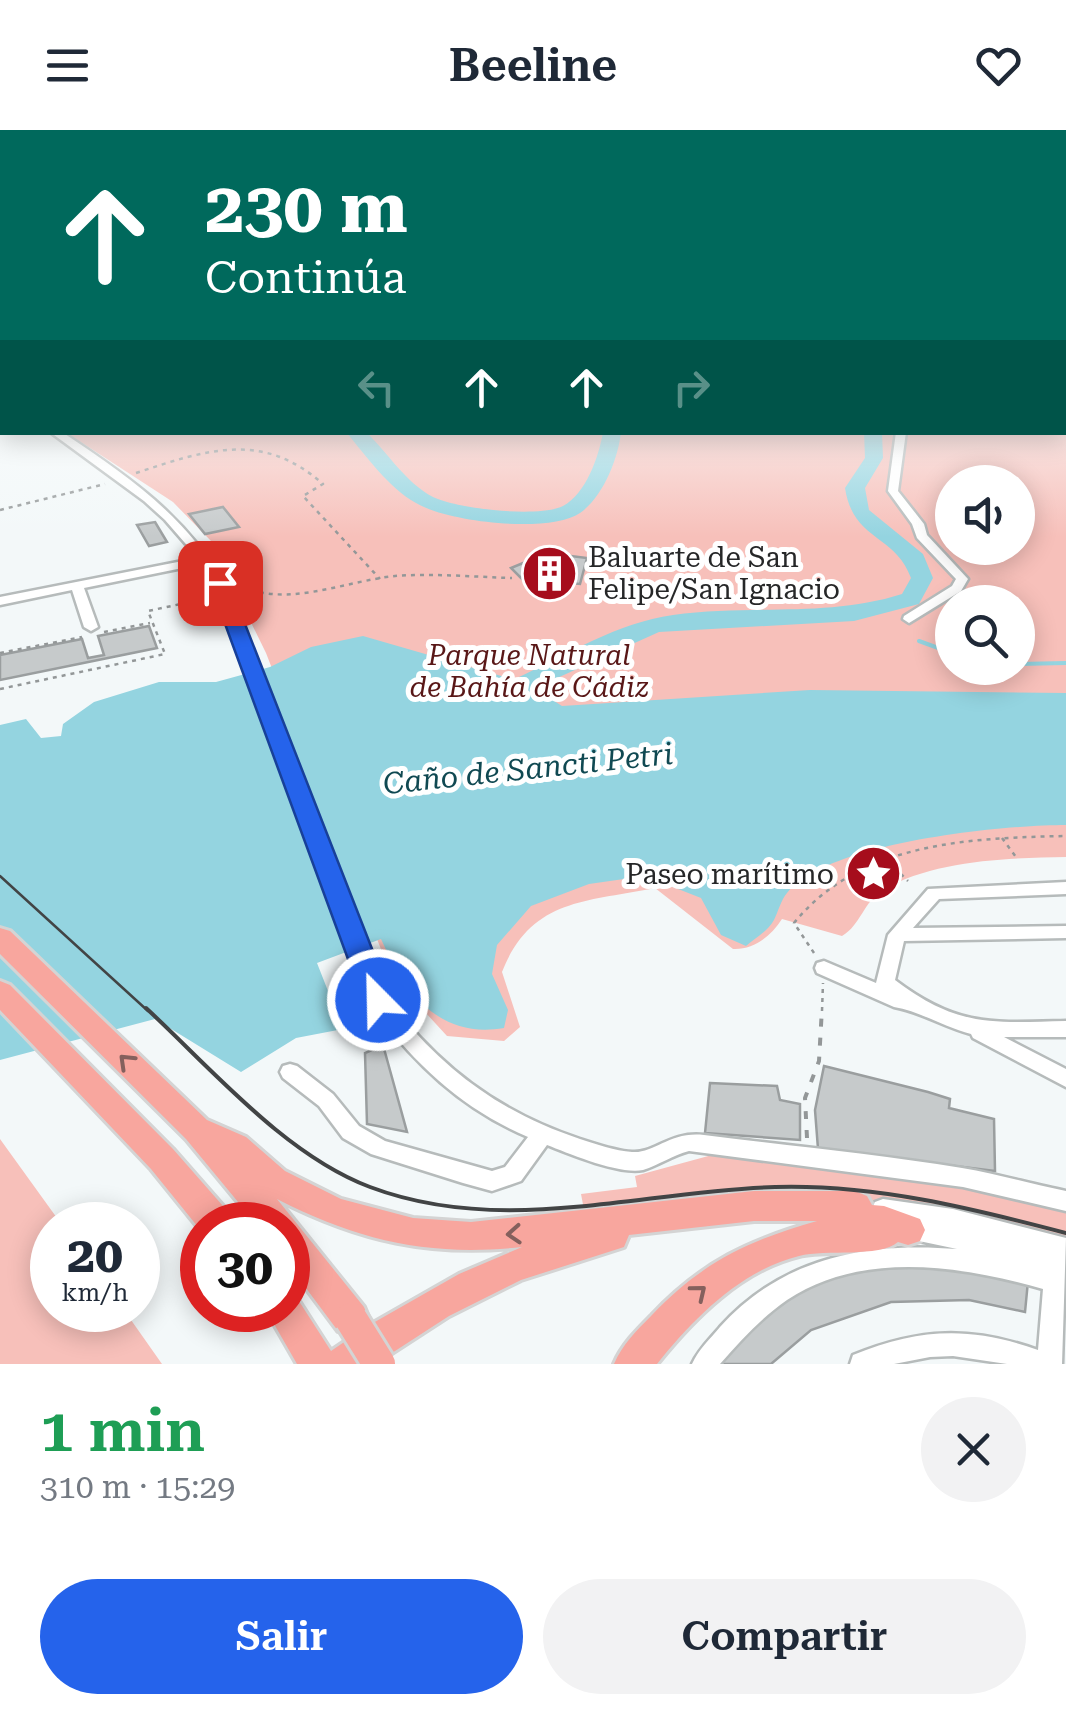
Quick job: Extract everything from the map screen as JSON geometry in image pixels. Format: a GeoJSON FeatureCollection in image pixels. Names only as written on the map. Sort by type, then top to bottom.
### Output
{"type":"FeatureCollection","features":[{"type":"Feature","properties":{"kind":"highway"},"geometry":{"type":"LineString","coordinates":[[0,938],[196,1130],[258,1202]]}},
{"type":"Feature","properties":{"kind":"highway"},"geometry":{"type":"LineString","coordinates":[[0,992],[162,1159],[198,1202]]}},
{"type":"Feature","properties":{"kind":"highway"},"geometry":{"type":"LineString","coordinates":[[196,1130],[236,1147],[273,1181],[334,1212],[413,1233],[471,1237],[754,1206],[854,1206]]}},
{"type":"Feature","properties":{"kind":"highway"},"geometry":{"type":"LineString","coordinates":[[344,1364],[443,1300],[601,1238],[702,1223],[804,1218],[884,1221],[908,1230]]}},
{"type":"Feature","properties":{"kind":"highway"},"geometry":{"type":"LineString","coordinates":[[633,1364],[694,1295],[733,1267],[796,1242],[828,1235],[908,1230]]}},
{"type":"Feature","properties":{"kind":"highway"},"geometry":{"type":"LineString","coordinates":[[310,1266],[379,1364]]}},
{"type":"Feature","properties":{"kind":"highway"},"geometry":{"type":"LineString","coordinates":[[298,1332],[313,1356]]}},
{"type":"Feature","properties":{"kind":"street"},"geometry":{"type":"LineString","coordinates":[[59,435],[170,516],[206,560],[222,589],[246,662],[363,966],[397,1029],[427,1061],[483,1106],[542,1137],[633,1162],[648,1161],[689,1142],[962,1178],[1066,1202]]}},
{"type":"Feature","properties":{"kind":"street"},"geometry":{"type":"LineString","coordinates":[[901,435],[893,491],[918,524],[921,536],[962,580],[957,588],[909,619]]}},
{"type":"Feature","properties":{"kind":"street"},"geometry":{"type":"LineString","coordinates":[[0,601],[206,560]]}},
{"type":"Feature","properties":{"kind":"street"},"geometry":{"type":"LineString","coordinates":[[76,584],[91,627]]}},
{"type":"Feature","properties":{"kind":"street"},"geometry":{"type":"LineString","coordinates":[[919,1010],[885,982],[898,935],[934,893],[1066,888]]}},
{"type":"Feature","properties":{"kind":"street"},"geometry":{"type":"LineString","coordinates":[[898,935],[1066,932]]}},
{"type":"Feature","properties":{"kind":"street"},"geometry":{"type":"LineString","coordinates":[[824,968],[919,1010],[977,1030],[1066,1079]]}},
{"type":"Feature","properties":{"kind":"street"},"geometry":{"type":"LineString","coordinates":[[977,1030],[1066,1029]]}},
{"type":"Feature","properties":{"kind":"street"},"geometry":{"type":"LineString","coordinates":[[290,1072],[326,1100],[351,1132],[379,1148],[448,1170],[503,1179],[520,1167],[542,1137]]}},
{"type":"Feature","properties":{"kind":"street"},"geometry":{"type":"LineString","coordinates":[[854,1206],[952,1219],[1066,1248]]}},
{"type":"Feature","properties":{"kind":"street"},"geometry":{"type":"LineString","coordinates":[[908,1230],[998,1246],[1062,1276]]}},
{"type":"Feature","properties":{"kind":"street"},"geometry":{"type":"LineString","coordinates":[[704,1364],[746,1313],[779,1289],[834,1266],[890,1255],[954,1256],[1062,1276]]}},
{"type":"Feature","properties":{"kind":"street"},"geometry":{"type":"LineString","coordinates":[[862,1364],[928,1343],[961,1343],[1053,1357],[1062,1276]]}},
{"type":"Feature","properties":{"kind":"path"},"geometry":{"type":"LineString","coordinates":[[0,510],[240,445],[282,453],[323,484],[303,496],[380,579]]}},
{"type":"Feature","properties":{"kind":"path"},"geometry":{"type":"LineString","coordinates":[[0,689],[165,654],[148,610],[236,582],[252,593],[280,595],[380,579],[512,578]]}},
{"type":"Feature","properties":{"kind":"path"},"geometry":{"type":"LineString","coordinates":[[0,653],[153,622]]}},
{"type":"Feature","properties":{"kind":"path"},"geometry":{"type":"LineString","coordinates":[[808,1155],[805,1098],[819,1061],[824,968],[794,924],[803,908],[830,884],[887,860],[933,847],[1002,838],[1066,836]]}},
{"type":"Feature","properties":{"kind":"path"},"geometry":{"type":"LineString","coordinates":[[1002,838],[1016,858]]}},
{"type":"Feature","properties":{"kind":"path"},"geometry":{"type":"LineString","coordinates":[[887,860],[908,881]]}},
{"type":"Feature","properties":{"kind":"green space","name":"Parque Natural de Bahía de Cádiz"},"geometry":{"type":"Polygon","coordinates":[[[70,435],[1066,435],[1066,857],[996,860],[925,872],[876,895],[842,936],[782,919],[761,941],[741,949],[733,949],[655,888],[584,901],[545,917],[514,948],[502,972],[520,1027],[504,1041],[447,1036],[391,975],[266,653],[211,541],[173,502],[70,435]]]}},
{"type":"Feature","properties":{"kind":"green space"},"geometry":{"type":"Polygon","coordinates":[[[0,1139],[45,1202],[30,1202],[30,1332],[139,1332],[162,1364],[0,1364],[0,1139]]]}},
{"type":"Feature","properties":{"kind":"green space"},"geometry":{"type":"Polygon","coordinates":[[[712,1155],[1000,1192],[1066,1209],[1066,1239],[968,1214],[823,1196],[585,1215],[581,1194],[637,1187],[635,1176],[712,1155]]]}},
{"type":"Feature","properties":{"kind":"water","name":"Caño de Sancti Petri"},"geometry":{"type":"Polygon","coordinates":[[[363,636],[526,683],[562,706],[810,690],[1066,693],[1066,825],[961,833],[877,849],[839,861],[808,875],[787,893],[771,924],[746,946],[721,935],[701,898],[645,876],[589,884],[531,906],[497,945],[492,974],[508,1010],[504,1028],[481,1030],[460,1026],[427,1008],[401,977],[381,939],[317,963],[343,1029],[296,1038],[241,1072],[155,1019],[0,1060],[0,725],[26,719],[41,738],[61,736],[63,724],[94,702],[159,682],[216,682],[270,667],[311,647],[363,636]]]}},
{"type":"Feature","properties":{"kind":"building"},"geometry":{"type":"Polygon","coordinates":[[[223,507],[239,527],[205,534],[189,514],[223,507]]]}},
{"type":"Feature","properties":{"kind":"building"},"geometry":{"type":"Polygon","coordinates":[[[155,522],[167,542],[149,546],[137,525],[155,522]]]}},
{"type":"Feature","properties":{"kind":"building","name":"Baluarte de San Felipe/San Ignacio"},"geometry":{"type":"Polygon","coordinates":[[[547,553],[587,558],[580,584],[522,579],[511,568],[547,553]]]}},
{"type":"Feature","properties":{"kind":"building"},"geometry":{"type":"Polygon","coordinates":[[[149,626],[157,648],[0,680],[0,655],[82,639],[88,658],[104,655],[98,636],[149,626]]]}},
{"type":"Feature","properties":{"kind":"building"},"geometry":{"type":"Polygon","coordinates":[[[383,1045],[407,1132],[367,1124],[365,1053],[383,1045]]]}},
{"type":"Feature","properties":{"kind":"building"},"geometry":{"type":"Polygon","coordinates":[[[824,1066],[928,1092],[950,1099],[949,1108],[994,1119],[995,1171],[818,1149],[815,1110],[824,1066]]]}},
{"type":"Feature","properties":{"kind":"building"},"geometry":{"type":"Polygon","coordinates":[[[710,1083],[777,1086],[780,1100],[800,1104],[800,1140],[705,1133],[710,1083]]]}},
{"type":"Feature","properties":{"kind":"building"},"geometry":{"type":"Polygon","coordinates":[[[923,1263],[1028,1281],[1025,1312],[969,1300],[891,1302],[811,1330],[771,1364],[716,1364],[742,1335],[787,1297],[827,1278],[874,1266],[923,1263]]]}},
{"type":"Feature","properties":{"kind":"waterway"},"geometry":{"type":"LineString","coordinates":[[358,435],[408,488],[426,501],[455,510],[519,517],[557,515],[577,506],[598,476],[611,435]]}},
{"type":"Feature","properties":{"kind":"waterway"},"geometry":{"type":"LineString","coordinates":[[526,683],[618,638],[656,625],[825,617],[883,608],[911,599],[922,578],[915,559],[859,512],[855,488],[874,458],[873,435]]}},
{"type":"Feature","properties":{"kind":"waterway"},"geometry":{"type":"LineString","coordinates":[[919,641],[935,647]]}},
{"type":"Feature","properties":{"kind":"waterway"},"geometry":{"type":"LineString","coordinates":[[1035,664],[1066,663]]}},
{"type":"Feature","properties":{"kind":"tram line"},"geometry":{"type":"LineString","coordinates":[[0,876],[148,1011]]}},
{"type":"Feature","properties":{"kind":"tram line"},"geometry":{"type":"LineString","coordinates":[[146,1008],[251,1108],[308,1154],[370,1187],[420,1202],[470,1209],[521,1210],[724,1190],[812,1187],[922,1200],[1066,1233]]}},
{"type":"Feature","properties":{"kind":"place","name":"Baluarte de San Felipe/San Ignacio"},"geometry":{"type":"Point","coordinates":[549,573]}},
{"type":"Feature","properties":{"kind":"place","name":"Paseo marítimo"},"geometry":{"type":"Point","coordinates":[873,874]}},
{"type":"Feature","properties":{"kind":"route"},"geometry":{"type":"LineString","coordinates":[[220,583],[246,662],[378,1000]]}}]}
